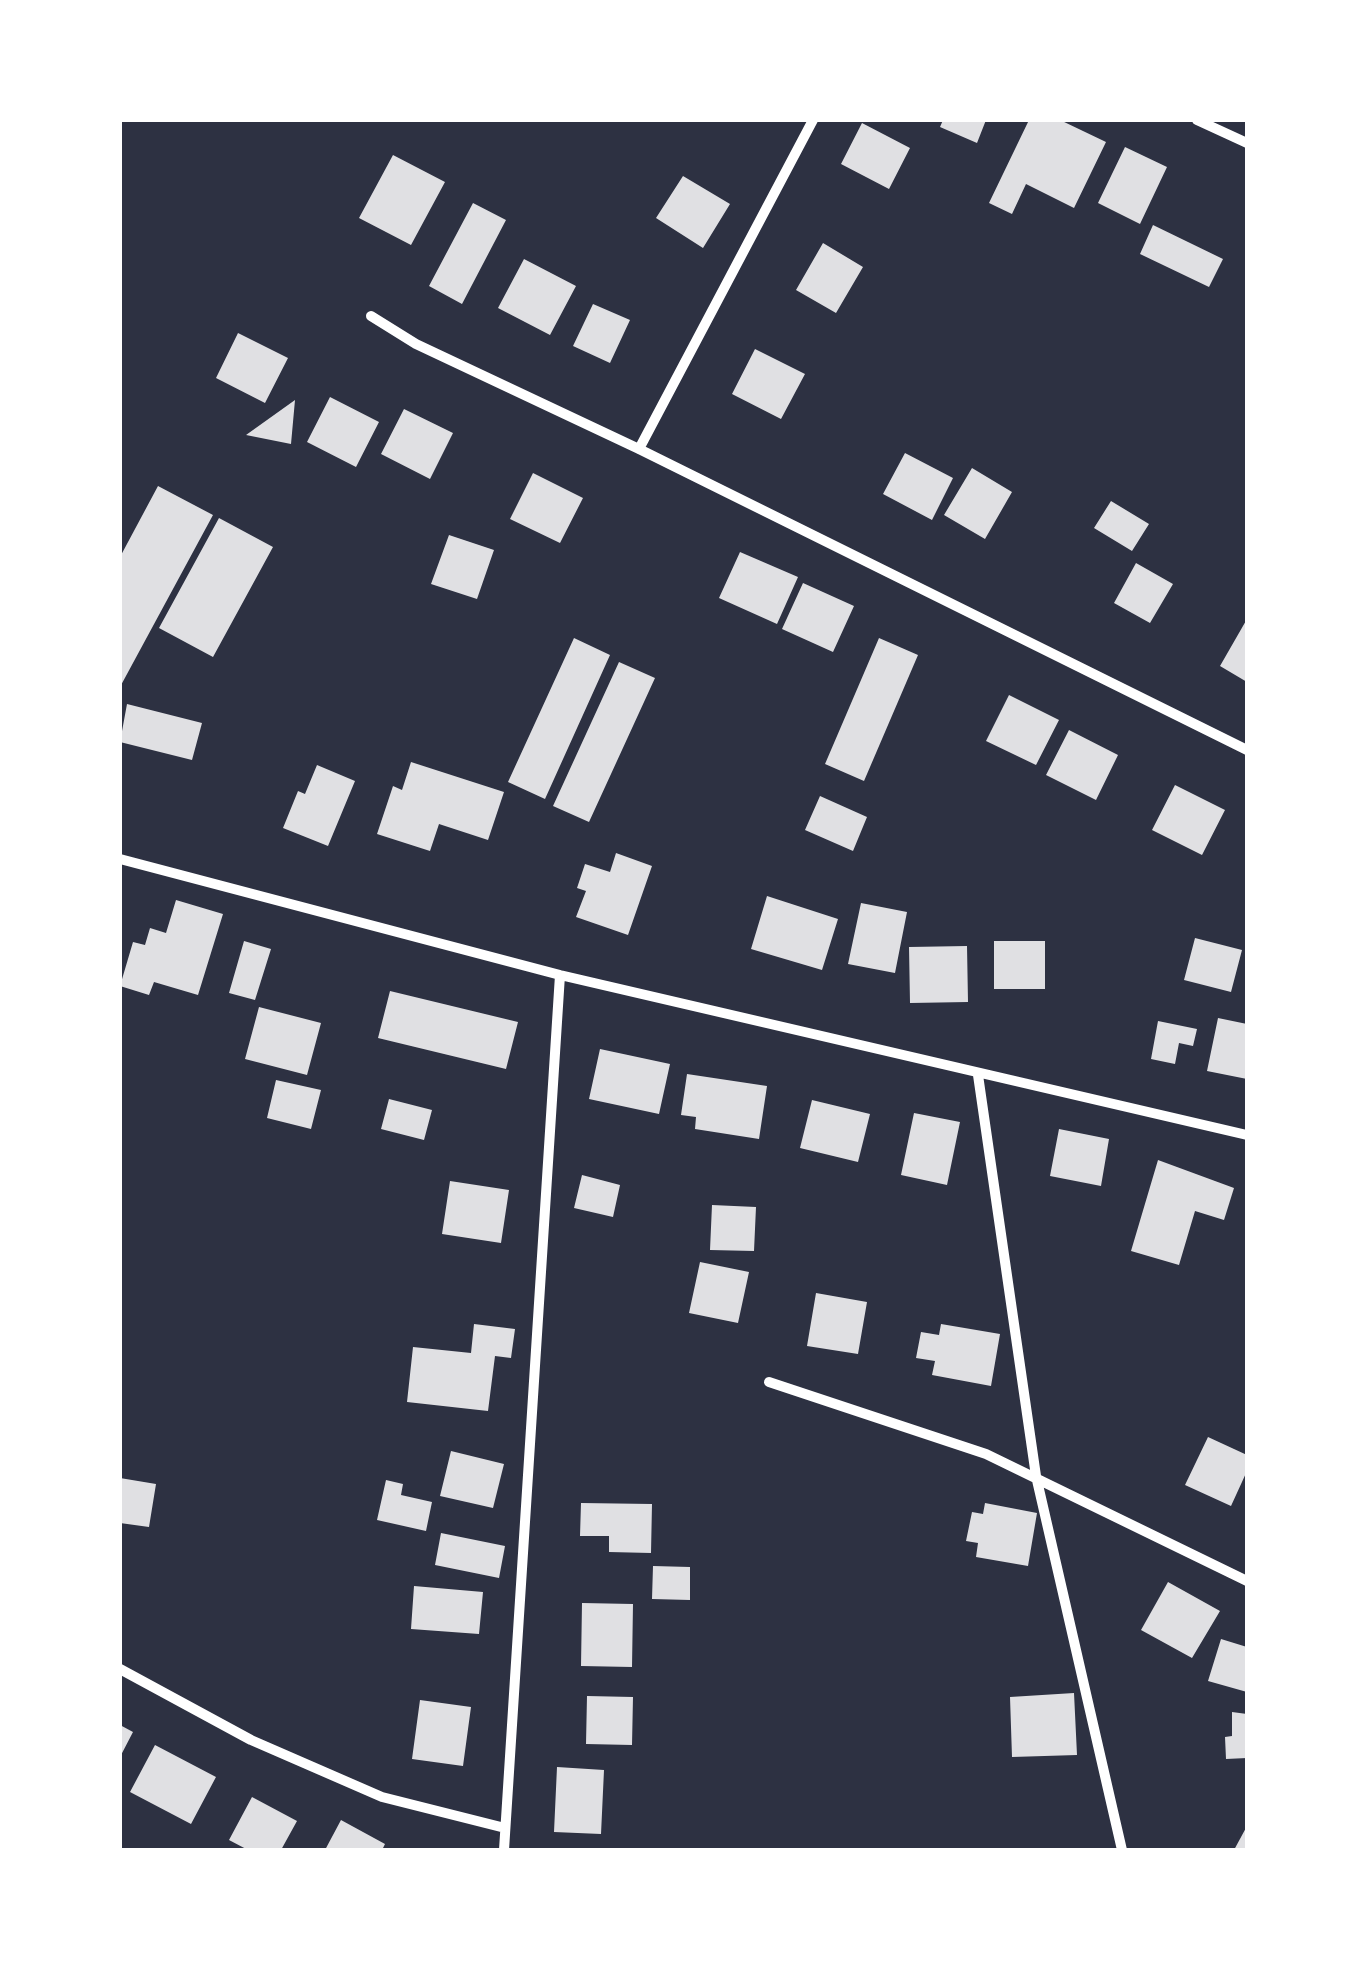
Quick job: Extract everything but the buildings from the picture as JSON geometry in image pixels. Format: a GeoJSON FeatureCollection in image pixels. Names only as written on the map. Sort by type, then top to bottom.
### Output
{"type":"FeatureCollection","features":[{"type":"Feature","properties":{"kind":"street"},"geometry":{"type":"LineString","coordinates":[[639,449],[813,120]]}},
{"type":"Feature","properties":{"kind":"street"},"geometry":{"type":"LineString","coordinates":[[1197,120],[1247,143]]}},
{"type":"Feature","properties":{"kind":"street"},"geometry":{"type":"LineString","coordinates":[[371,316],[416,344],[639,449],[1247,750]]}},
{"type":"Feature","properties":{"kind":"street"},"geometry":{"type":"LineString","coordinates":[[120,859],[560,975],[978,1075],[1247,1134]]}},
{"type":"Feature","properties":{"kind":"street"},"geometry":{"type":"LineString","coordinates":[[504,1850],[560,975]]}},
{"type":"Feature","properties":{"kind":"street"},"geometry":{"type":"LineString","coordinates":[[978,1075],[1036,1476],[1122,1850]]}},
{"type":"Feature","properties":{"kind":"street"},"geometry":{"type":"LineString","coordinates":[[769,1382],[951,1442],[1036,1476],[1247,1580]]}},
{"type":"Feature","properties":{"kind":"street"},"geometry":{"type":"LineString","coordinates":[[120,1670],[251,1740],[382,1797],[505,1828]]}}]}
